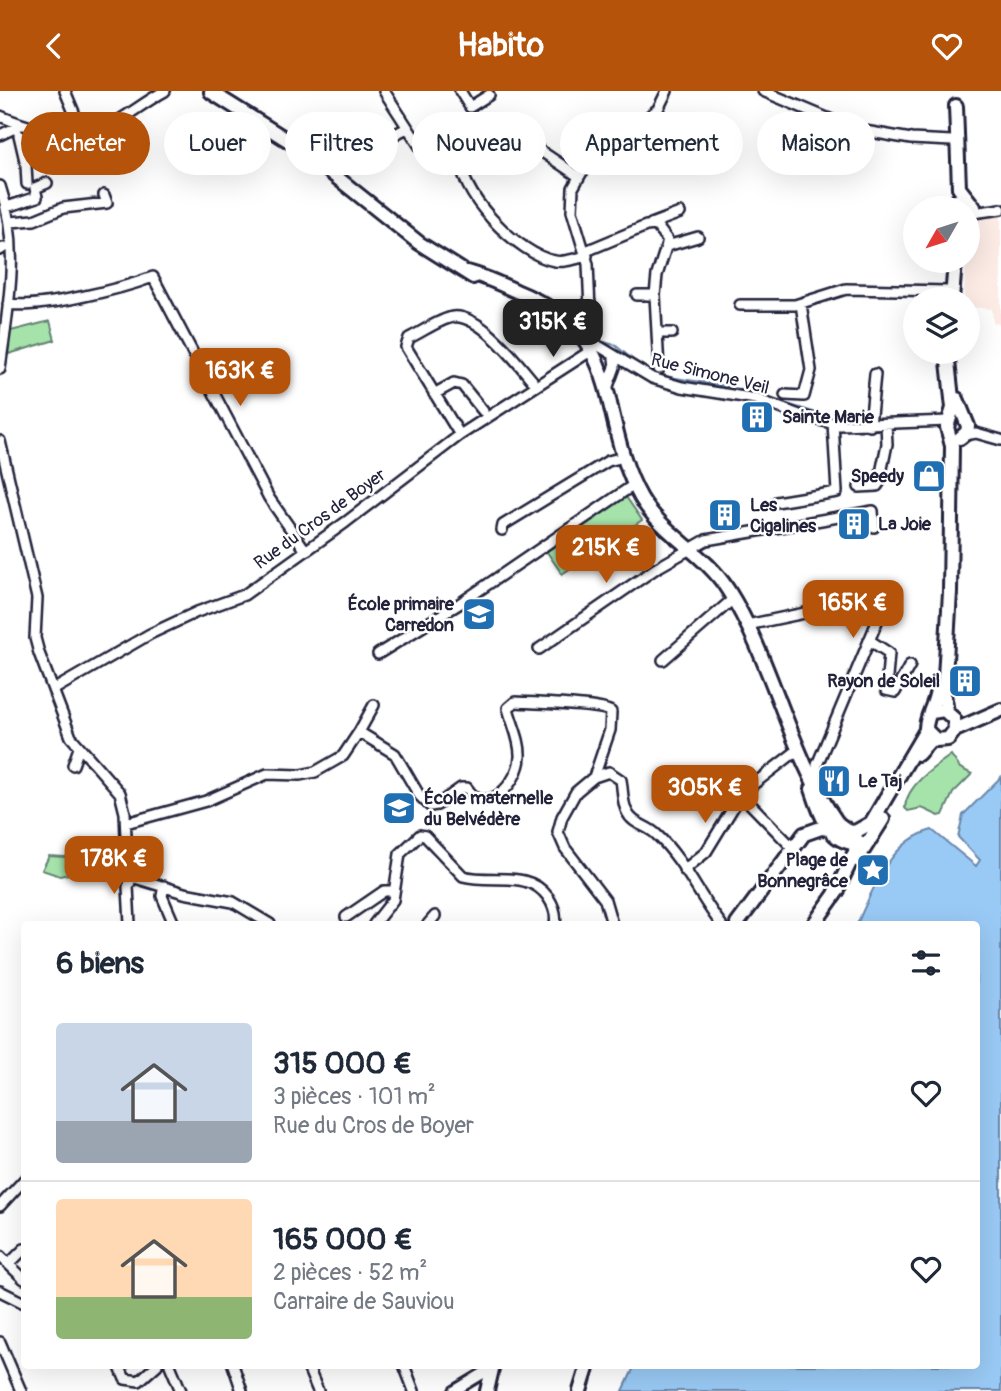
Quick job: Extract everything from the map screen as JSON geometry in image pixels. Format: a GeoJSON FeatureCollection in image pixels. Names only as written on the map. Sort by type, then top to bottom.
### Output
{"type":"FeatureCollection","features":[{"type":"Feature","properties":{"kind":"main road"},"geometry":{"type":"LineString","coordinates":[[213,91],[300,148],[436,256],[467,272],[542,302],[565,322],[589,352],[607,389],[620,455],[635,484],[655,517],[710,566],[747,625],[797,743],[827,828],[839,838],[862,844]]}},
{"type":"Feature","properties":{"kind":"main road"},"geometry":{"type":"LineString","coordinates":[[956,91],[959,188],[962,196]]}},
{"type":"Feature","properties":{"kind":"main road"},"geometry":{"type":"LineString","coordinates":[[956,106],[952,141],[964,196]]}},
{"type":"Feature","properties":{"kind":"main road"},"geometry":{"type":"LineString","coordinates":[[589,352],[615,429]]}},
{"type":"Feature","properties":{"kind":"main road"},"geometry":{"type":"LineString","coordinates":[[951,364],[961,428],[952,523],[944,694],[955,730]]}},
{"type":"Feature","properties":{"kind":"main road"},"geometry":{"type":"LineString","coordinates":[[816,921],[834,896],[862,844],[929,734],[925,722],[937,701],[948,624]]}},
{"type":"Feature","properties":{"kind":"main road"},"geometry":{"type":"LineString","coordinates":[[932,712],[971,716],[1001,710]]}},
{"type":"Feature","properties":{"kind":"main road"},"geometry":{"type":"LineString","coordinates":[[929,734],[948,739],[955,730],[1001,710]]}},
{"type":"Feature","properties":{"kind":"main road"},"geometry":{"type":"LineString","coordinates":[[804,834],[827,828],[851,832],[861,830],[876,817],[929,734]]}},
{"type":"Feature","properties":{"kind":"main road"},"geometry":{"type":"LineString","coordinates":[[797,743],[812,765],[817,784],[837,822],[862,844]]}},
{"type":"Feature","properties":{"kind":"main road"},"geometry":{"type":"LineString","coordinates":[[739,921],[804,834],[816,800]]}},
{"type":"Feature","properties":{"kind":"main road"},"geometry":{"type":"LineString","coordinates":[[580,1391],[587,1369]]}},
{"type":"Feature","properties":{"kind":"street"},"geometry":{"type":"LineString","coordinates":[[65,91],[74,112]]}},
{"type":"Feature","properties":{"kind":"street"},"geometry":{"type":"LineString","coordinates":[[384,91],[412,135]]}},
{"type":"Feature","properties":{"kind":"street"},"geometry":{"type":"LineString","coordinates":[[460,91],[470,107],[489,95]]}},
{"type":"Feature","properties":{"kind":"street"},"geometry":{"type":"LineString","coordinates":[[546,154],[578,176],[658,109],[667,91]]}},
{"type":"Feature","properties":{"kind":"street"},"geometry":{"type":"LineString","coordinates":[[763,91],[853,129],[911,139],[952,141]]}},
{"type":"Feature","properties":{"kind":"street"},"geometry":{"type":"LineString","coordinates":[[131,112],[163,92]]}},
{"type":"Feature","properties":{"kind":"street"},"geometry":{"type":"LineString","coordinates":[[4,125],[20,130],[27,184]]}},
{"type":"Feature","properties":{"kind":"street"},"geometry":{"type":"LineString","coordinates":[[398,133],[407,128]]}},
{"type":"Feature","properties":{"kind":"street"},"geometry":{"type":"LineString","coordinates":[[464,175],[489,217],[534,253],[556,262],[586,253],[680,213]]}},
{"type":"Feature","properties":{"kind":"street","name":"Rue Simone Veil"},"geometry":{"type":"LineString","coordinates":[[578,176],[572,203],[586,253],[592,338],[614,358],[652,378],[682,387],[756,399],[802,416],[833,423],[870,426],[912,420],[961,428],[1001,440]]}},
{"type":"Feature","properties":{"kind":"street"},"geometry":{"type":"LineString","coordinates":[[7,207],[37,197],[34,188],[46,183]]}},
{"type":"Feature","properties":{"kind":"street"},"geometry":{"type":"LineString","coordinates":[[0,369],[13,258],[11,222],[1,190]]}},
{"type":"Feature","properties":{"kind":"street"},"geometry":{"type":"LineString","coordinates":[[11,222],[34,220],[63,208],[107,203],[104,194]]}},
{"type":"Feature","properties":{"kind":"street"},"geometry":{"type":"LineString","coordinates":[[980,208],[1001,209]]}},
{"type":"Feature","properties":{"kind":"street"},"geometry":{"type":"LineString","coordinates":[[646,226],[656,225],[662,230],[667,246],[657,275],[655,295],[659,369]]}},
{"type":"Feature","properties":{"kind":"street"},"geometry":{"type":"LineString","coordinates":[[667,246],[698,237]]}},
{"type":"Feature","properties":{"kind":"street"},"geometry":{"type":"LineString","coordinates":[[8,304],[52,300],[123,287],[153,277],[269,498],[306,551]]}},
{"type":"Feature","properties":{"kind":"street"},"geometry":{"type":"LineString","coordinates":[[740,305],[801,304],[846,289],[903,293]]}},
{"type":"Feature","properties":{"kind":"street"},"geometry":{"type":"LineString","coordinates":[[637,295],[655,295]]}},
{"type":"Feature","properties":{"kind":"street"},"geometry":{"type":"LineString","coordinates":[[785,395],[804,396],[811,370],[801,304]]}},
{"type":"Feature","properties":{"kind":"street"},"geometry":{"type":"LineString","coordinates":[[565,322],[590,305]]}},
{"type":"Feature","properties":{"kind":"street"},"geometry":{"type":"LineString","coordinates":[[460,435],[406,347],[409,338],[453,317],[466,320],[496,339],[532,380]]}},
{"type":"Feature","properties":{"kind":"street"},"geometry":{"type":"LineString","coordinates":[[657,333],[672,333]]}},
{"type":"Feature","properties":{"kind":"street","name":"Rue du Cros de Boyer"},"geometry":{"type":"LineString","coordinates":[[53,690],[154,632],[244,595],[460,435],[589,352]]}},
{"type":"Feature","properties":{"kind":"street"},"geometry":{"type":"LineString","coordinates":[[607,389],[615,367],[614,358]]}},
{"type":"Feature","properties":{"kind":"street"},"geometry":{"type":"LineString","coordinates":[[870,426],[875,374]]}},
{"type":"Feature","properties":{"kind":"street"},"geometry":{"type":"LineString","coordinates":[[435,394],[454,383],[462,384],[484,411]]}},
{"type":"Feature","properties":{"kind":"street"},"geometry":{"type":"LineString","coordinates":[[776,502],[837,492],[833,423]]}},
{"type":"Feature","properties":{"kind":"street"},"geometry":{"type":"LineString","coordinates":[[859,487],[877,486],[879,483],[887,444],[886,424]]}},
{"type":"Feature","properties":{"kind":"street"},"geometry":{"type":"LineString","coordinates":[[0,441],[37,598],[36,643],[79,748],[116,786],[123,800],[127,860],[132,877],[128,887],[130,921]]}},
{"type":"Feature","properties":{"kind":"street"},"geometry":{"type":"LineString","coordinates":[[502,530],[503,524],[620,455]]}},
{"type":"Feature","properties":{"kind":"street"},"geometry":{"type":"LineString","coordinates":[[378,654],[459,604],[635,484]]}},
{"type":"Feature","properties":{"kind":"street"},"geometry":{"type":"LineString","coordinates":[[539,649],[690,547],[706,540],[873,511],[874,527]]}},
{"type":"Feature","properties":{"kind":"street"},"geometry":{"type":"LineString","coordinates":[[663,660],[733,599]]}},
{"type":"Feature","properties":{"kind":"street"},"geometry":{"type":"LineString","coordinates":[[747,625],[843,605],[878,609],[879,617],[812,765]]}},
{"type":"Feature","properties":{"kind":"street"},"geometry":{"type":"LineString","coordinates":[[869,640],[889,653],[886,690],[895,692],[899,689],[910,665]]}},
{"type":"Feature","properties":{"kind":"street"},"geometry":{"type":"LineString","coordinates":[[359,732],[395,754],[419,795],[430,806],[437,805],[461,788],[467,788],[474,799],[480,802],[500,794],[516,773],[521,753],[509,708],[515,702],[558,707],[599,706],[611,712],[610,730],[594,777],[569,803],[558,832],[565,848],[605,900],[611,921]]}},
{"type":"Feature","properties":{"kind":"street"},"geometry":{"type":"LineString","coordinates":[[126,823],[206,801],[267,774],[300,775],[315,772],[343,755],[374,705]]}},
{"type":"Feature","properties":{"kind":"street"},"geometry":{"type":"LineString","coordinates":[[684,870],[706,852],[742,793],[797,743]]}},
{"type":"Feature","properties":{"kind":"street"},"geometry":{"type":"LineString","coordinates":[[73,765],[79,748]]}},
{"type":"Feature","properties":{"kind":"street"},"geometry":{"type":"LineString","coordinates":[[594,777],[609,772],[618,775],[628,815],[636,824],[654,832],[719,921]]}},
{"type":"Feature","properties":{"kind":"street"},"geometry":{"type":"LineString","coordinates":[[724,777],[793,848]]}},
{"type":"Feature","properties":{"kind":"street"},"geometry":{"type":"LineString","coordinates":[[377,921],[388,908],[394,891],[400,854],[419,835],[425,837],[463,876],[532,883],[550,899],[554,921]]}},
{"type":"Feature","properties":{"kind":"street"},"geometry":{"type":"LineString","coordinates":[[132,877],[233,902],[265,921]]}},
{"type":"Feature","properties":{"kind":"street"},"geometry":{"type":"LineString","coordinates":[[164,886],[162,895],[173,921]]}},
{"type":"Feature","properties":{"kind":"street"},"geometry":{"type":"LineString","coordinates":[[346,917],[384,891],[394,891]]}},
{"type":"Feature","properties":{"kind":"street"},"geometry":{"type":"LineString","coordinates":[[0,1206],[21,1183]]}},
{"type":"Feature","properties":{"kind":"street"},"geometry":{"type":"LineString","coordinates":[[9,1264],[21,1252]]}},
{"type":"Feature","properties":{"kind":"street"},"geometry":{"type":"LineString","coordinates":[[0,1256],[21,1276]]}},
{"type":"Feature","properties":{"kind":"street"},"geometry":{"type":"LineString","coordinates":[[0,1291],[21,1302]]}},
{"type":"Feature","properties":{"kind":"street"},"geometry":{"type":"LineString","coordinates":[[1,1345],[21,1391]]}},
{"type":"Feature","properties":{"kind":"street"},"geometry":{"type":"LineString","coordinates":[[121,1369],[125,1379],[139,1381],[152,1369]]}},
{"type":"Feature","properties":{"kind":"street"},"geometry":{"type":"LineString","coordinates":[[172,1369],[181,1391]]}},
{"type":"Feature","properties":{"kind":"street"},"geometry":{"type":"LineString","coordinates":[[234,1369],[242,1391]]}},
{"type":"Feature","properties":{"kind":"street"},"geometry":{"type":"LineString","coordinates":[[309,1369],[318,1391]]}},
{"type":"Feature","properties":{"kind":"street"},"geometry":{"type":"LineString","coordinates":[[406,1369],[414,1391]]}},
{"type":"Feature","properties":{"kind":"street"},"geometry":{"type":"LineString","coordinates":[[454,1391],[475,1377],[490,1376]]}},
{"type":"Feature","properties":{"kind":"shaded area"},"geometry":{"type":"Polygon","coordinates":[[[1001,213],[1001,324],[993,323],[992,309],[980,308],[980,287],[965,287],[965,273],[980,273],[980,216],[1001,213]]]}},
{"type":"Feature","properties":{"kind":"green space"},"geometry":{"type":"Polygon","coordinates":[[[50,321],[55,340],[5,355],[7,332],[50,321]]]}},
{"type":"Feature","properties":{"kind":"green space"},"geometry":{"type":"Polygon","coordinates":[[[624,494],[642,520],[562,574],[545,549],[624,494]]]}},
{"type":"Feature","properties":{"kind":"green space"},"geometry":{"type":"Polygon","coordinates":[[[951,755],[960,768],[972,774],[953,793],[943,815],[939,816],[922,808],[908,811],[905,808],[910,792],[929,771],[951,755]]]}},
{"type":"Feature","properties":{"kind":"green space"},"geometry":{"type":"Polygon","coordinates":[[[82,853],[81,871],[60,876],[42,870],[49,856],[65,857],[82,853]]]}},
{"type":"Feature","properties":{"kind":"water"},"geometry":{"type":"Polygon","coordinates":[[[1001,777],[1001,1391],[623,1391],[633,1369],[980,1369],[980,921],[858,921],[885,867],[905,844],[917,836],[932,830],[976,866],[980,860],[958,837],[963,815],[1001,777]]]}},
{"type":"Feature","properties":{"kind":"waterway"},"geometry":{"type":"LineString","coordinates":[[604,342],[615,345],[643,368]]}},
{"type":"Feature","properties":{"kind":"waterway"},"geometry":{"type":"LineString","coordinates":[[657,375],[732,387],[826,416]]}},
{"type":"Feature","properties":{"kind":"place","name":"Sainte Marie"},"geometry":{"type":"Point","coordinates":[757,417]}},
{"type":"Feature","properties":{"kind":"place","name":"Speedy"},"geometry":{"type":"Point","coordinates":[929,476]}},
{"type":"Feature","properties":{"kind":"place","name":"Les Cigalines"},"geometry":{"type":"Point","coordinates":[725,515]}},
{"type":"Feature","properties":{"kind":"place","name":"La Joie"},"geometry":{"type":"Point","coordinates":[854,524]}},
{"type":"Feature","properties":{"kind":"place","name":"École primaire Carredon"},"geometry":{"type":"Point","coordinates":[479,614]}},
{"type":"Feature","properties":{"kind":"place","name":"Rayon de Soleil"},"geometry":{"type":"Point","coordinates":[965,681]}},
{"type":"Feature","properties":{"kind":"place","name":"Le Taj"},"geometry":{"type":"Point","coordinates":[834,781]}},
{"type":"Feature","properties":{"kind":"place","name":"École maternelle du Belvédère"},"geometry":{"type":"Point","coordinates":[399,808]}},
{"type":"Feature","properties":{"kind":"place","name":"Plage de Bonnegrâce"},"geometry":{"type":"Point","coordinates":[873,870]}}]}
